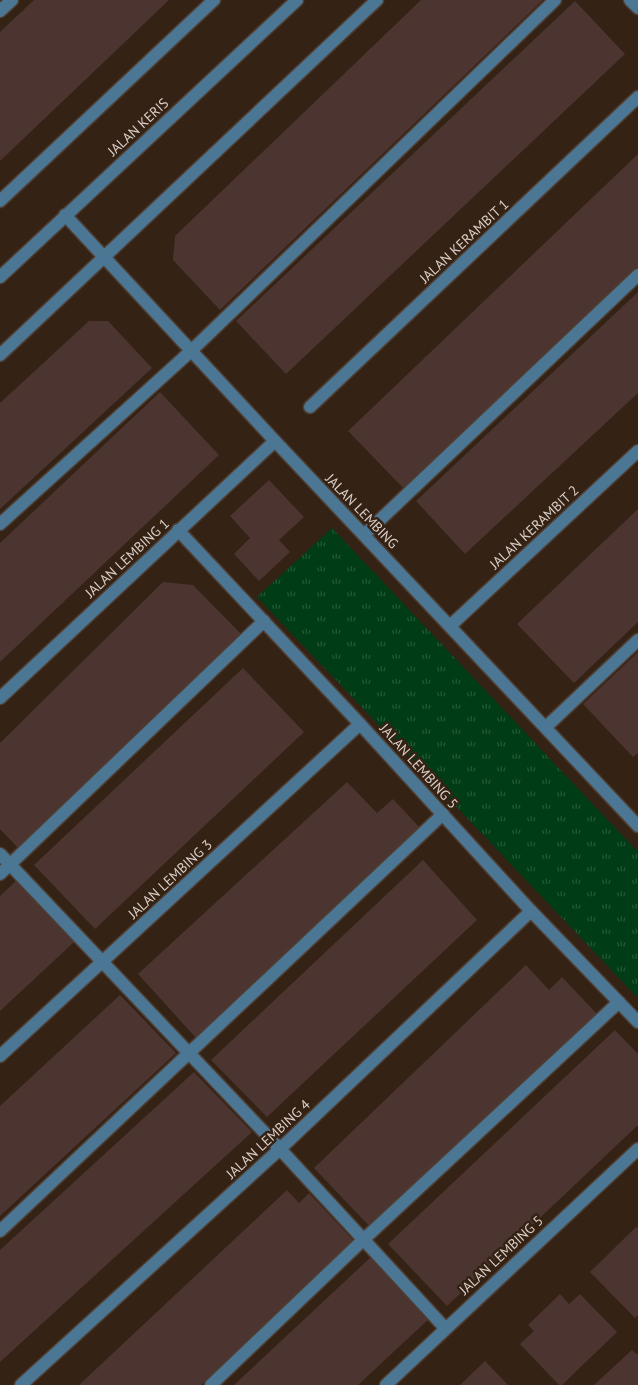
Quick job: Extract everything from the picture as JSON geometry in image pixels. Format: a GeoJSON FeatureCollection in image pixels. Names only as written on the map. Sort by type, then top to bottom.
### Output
{"type":"FeatureCollection","features":[{"type":"Feature","properties":{"kind":"street"},"geometry":{"type":"LineString","coordinates":[[0,11],[12,0]]}},
{"type":"Feature","properties":{"kind":"street","name":"JALAN KERIS"},"geometry":{"type":"LineString","coordinates":[[0,277],[297,0]]}},
{"type":"Feature","properties":{"kind":"street"},"geometry":{"type":"LineString","coordinates":[[0,355],[377,0]]}},
{"type":"Feature","properties":{"kind":"street"},"geometry":{"type":"LineString","coordinates":[[0,524],[191,351],[555,0]]}},
{"type":"Feature","properties":{"kind":"street"},"geometry":{"type":"LineString","coordinates":[[630,0],[638,8]]}},
{"type":"Feature","properties":{"kind":"street"},"geometry":{"type":"LineString","coordinates":[[0,201],[210,1]]}},
{"type":"Feature","properties":{"kind":"street","name":"JALAN KERAMBIT 1"},"geometry":{"type":"LineString","coordinates":[[310,407],[638,97]]}},
{"type":"Feature","properties":{"kind":"street","name":"JALAN LEMBING"},"geometry":{"type":"LineString","coordinates":[[65,215],[638,826]]}},
{"type":"Feature","properties":{"kind":"street"},"geometry":{"type":"LineString","coordinates":[[364,535],[638,275]]}},
{"type":"Feature","properties":{"kind":"street","name":"JALAN LEMBING 1"},"geometry":{"type":"LineString","coordinates":[[0,698],[275,441]]}},
{"type":"Feature","properties":{"kind":"street","name":"JALAN KERAMBIT 2"},"geometry":{"type":"LineString","coordinates":[[450,626],[638,451]]}},
{"type":"Feature","properties":{"kind":"street","name":"JALAN LEMBING 5"},"geometry":{"type":"LineString","coordinates":[[178,530],[360,724],[531,911],[638,1022]]}},
{"type":"Feature","properties":{"kind":"street"},"geometry":{"type":"LineString","coordinates":[[0,874],[264,621]]}},
{"type":"Feature","properties":{"kind":"street"},"geometry":{"type":"LineString","coordinates":[[546,727],[638,640]]}},
{"type":"Feature","properties":{"kind":"street","name":"JALAN LEMBING 3"},"geometry":{"type":"LineString","coordinates":[[0,1056],[360,724]]}},
{"type":"Feature","properties":{"kind":"street"},"geometry":{"type":"LineString","coordinates":[[0,1231],[443,814]]}},
{"type":"Feature","properties":{"kind":"street"},"geometry":{"type":"LineString","coordinates":[[0,854],[190,1053],[445,1328]]}},
{"type":"Feature","properties":{"kind":"street","name":"JALAN LEMBING 4"},"geometry":{"type":"LineString","coordinates":[[21,1385],[280,1149],[531,911]]}},
{"type":"Feature","properties":{"kind":"street"},"geometry":{"type":"LineString","coordinates":[[211,1385],[363,1240],[619,1002]]}},
{"type":"Feature","properties":{"kind":"street","name":"JALAN LEMBING 5"},"geometry":{"type":"LineString","coordinates":[[386,1385],[638,1149]]}},
{"type":"Feature","properties":{"kind":"green space"},"geometry":{"type":"Polygon","coordinates":[[[332,528],[638,852],[638,998],[257,597],[332,528]]]}},
{"type":"Feature","properties":{"kind":"building"},"geometry":{"type":"Polygon","coordinates":[[[34,0],[169,0],[0,161],[0,32],[34,0]]]}},
{"type":"Feature","properties":{"kind":"building"},"geometry":{"type":"Polygon","coordinates":[[[421,0],[543,0],[220,310],[173,260],[175,236],[421,0]]]}},
{"type":"Feature","properties":{"kind":"building"},"geometry":{"type":"Polygon","coordinates":[[[575,1],[625,54],[286,374],[236,321],[575,1]]]}},
{"type":"Feature","properties":{"kind":"building"},"geometry":{"type":"Polygon","coordinates":[[[638,154],[638,272],[407,492],[348,431],[638,154]]]}},
{"type":"Feature","properties":{"kind":"building"},"geometry":{"type":"Polygon","coordinates":[[[638,292],[638,393],[465,554],[416,501],[638,292]]]}},
{"type":"Feature","properties":{"kind":"building"},"geometry":{"type":"Polygon","coordinates":[[[89,321],[108,321],[152,368],[0,509],[0,403],[89,321]]]}},
{"type":"Feature","properties":{"kind":"building"},"geometry":{"type":"Polygon","coordinates":[[[160,392],[219,455],[0,662],[0,543],[160,392]]]}},
{"type":"Feature","properties":{"kind":"building"},"geometry":{"type":"Polygon","coordinates":[[[269,480],[304,517],[279,540],[290,552],[259,581],[234,554],[250,538],[230,516],[269,480]]]}},
{"type":"Feature","properties":{"kind":"building"},"geometry":{"type":"Polygon","coordinates":[[[638,509],[638,622],[574,683],[517,624],[638,509]]]}},
{"type":"Feature","properties":{"kind":"building"},"geometry":{"type":"Polygon","coordinates":[[[163,582],[193,585],[243,636],[19,849],[0,829],[0,743],[163,582]]]}},
{"type":"Feature","properties":{"kind":"building"},"geometry":{"type":"Polygon","coordinates":[[[638,652],[638,753],[633,757],[583,704],[638,652]]]}},
{"type":"Feature","properties":{"kind":"building"},"geometry":{"type":"Polygon","coordinates":[[[243,668],[304,732],[95,929],[34,865],[243,668]]]}},
{"type":"Feature","properties":{"kind":"building"},"geometry":{"type":"Polygon","coordinates":[[[347,782],[377,813],[393,799],[422,830],[196,1038],[138,974],[347,782]]]}},
{"type":"Feature","properties":{"kind":"building"},"geometry":{"type":"Polygon","coordinates":[[[423,860],[477,920],[267,1117],[211,1060],[423,860]]]}},
{"type":"Feature","properties":{"kind":"building"},"geometry":{"type":"Polygon","coordinates":[[[17,880],[74,942],[0,1011],[0,896],[17,880]]]}},
{"type":"Feature","properties":{"kind":"building"},"geometry":{"type":"Polygon","coordinates":[[[526,965],[549,990],[562,977],[598,1015],[373,1230],[314,1168],[526,965]]]}},
{"type":"Feature","properties":{"kind":"building"},"geometry":{"type":"Polygon","coordinates":[[[120,995],[176,1053],[0,1216],[0,1106],[120,995]]]}},
{"type":"Feature","properties":{"kind":"building"},"geometry":{"type":"Polygon","coordinates":[[[615,1030],[638,1054],[638,1125],[447,1306],[388,1244],[615,1030]]]}},
{"type":"Feature","properties":{"kind":"building"},"geometry":{"type":"Polygon","coordinates":[[[194,1072],[252,1132],[0,1362],[0,1250],[194,1072]]]}},
{"type":"Feature","properties":{"kind":"building"},"geometry":{"type":"Polygon","coordinates":[[[287,1190],[299,1203],[309,1193],[354,1241],[201,1385],[79,1385],[287,1190]]]}},
{"type":"Feature","properties":{"kind":"building"},"geometry":{"type":"Polygon","coordinates":[[[636,1227],[638,1228],[638,1315],[635,1318],[590,1272],[636,1227]]]}},
{"type":"Feature","properties":{"kind":"building"},"geometry":{"type":"Polygon","coordinates":[[[372,1256],[430,1318],[358,1385],[234,1385],[372,1256]]]}},
{"type":"Feature","properties":{"kind":"building"},"geometry":{"type":"Polygon","coordinates":[[[560,1294],[569,1304],[580,1294],[617,1332],[562,1385],[559,1385],[520,1344],[534,1331],[528,1325],[560,1294]]]}},
{"type":"Feature","properties":{"kind":"building"},"geometry":{"type":"Polygon","coordinates":[[[632,1350],[638,1355],[638,1385],[594,1385],[632,1350]]]}},
{"type":"Feature","properties":{"kind":"building"},"geometry":{"type":"Polygon","coordinates":[[[485,1361],[508,1385],[460,1385],[485,1361]]]}}]}
